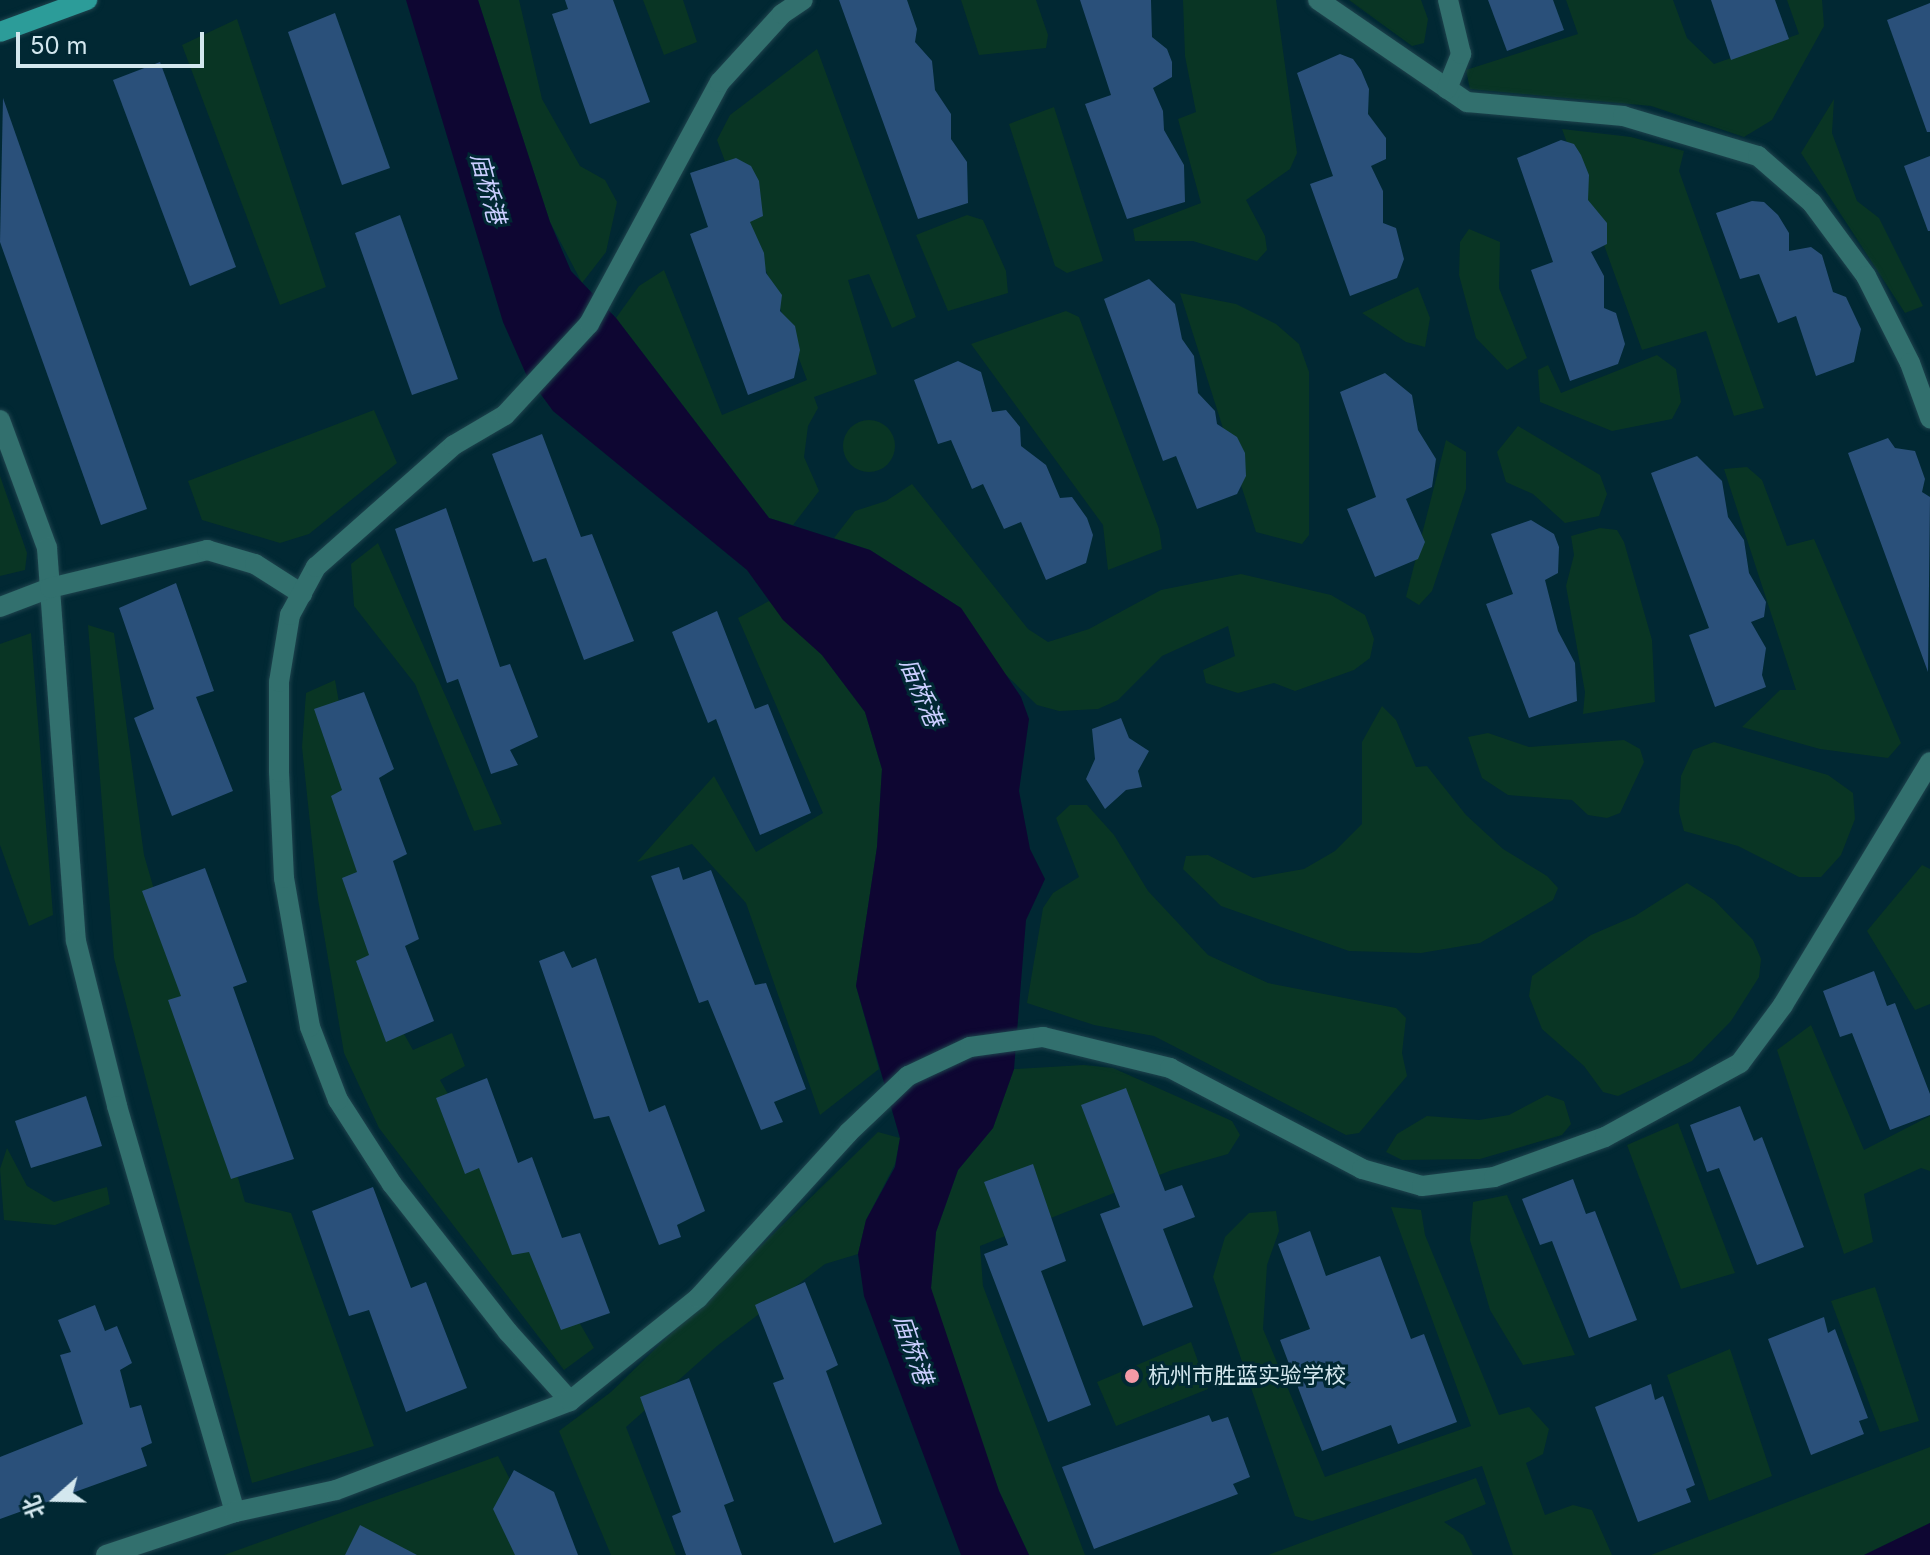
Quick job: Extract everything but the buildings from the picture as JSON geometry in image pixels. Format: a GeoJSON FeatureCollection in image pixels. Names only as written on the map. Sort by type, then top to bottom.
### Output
{"type":"FeatureCollection","features":[{"type":"Feature","properties":{"kind":"main road"},"geometry":{"type":"LineString","coordinates":[[0,32],[87,0]]}},
{"type":"Feature","properties":{"kind":"street"},"geometry":{"type":"LineString","coordinates":[[570,1401],[508,1332],[392,1184],[338,1100],[310,1027],[284,878],[279,682],[290,615],[316,567],[454,445],[516,403],[589,324],[720,82],[782,14],[803,0]]}},
{"type":"Feature","properties":{"kind":"street"},"geometry":{"type":"LineString","coordinates":[[1318,0],[1467,102],[1623,116],[1758,156],[1812,203],[1866,276],[1910,363],[1930,418]]}},
{"type":"Feature","properties":{"kind":"street"},"geometry":{"type":"LineString","coordinates":[[1447,89],[1461,54],[1448,0]]}},
{"type":"Feature","properties":{"kind":"street"},"geometry":{"type":"LineString","coordinates":[[0,420],[47,548],[76,941],[117,1106],[235,1512]]}},
{"type":"Feature","properties":{"kind":"street"},"geometry":{"type":"LineString","coordinates":[[0,607],[50,588],[207,550],[255,564],[302,594]]}},
{"type":"Feature","properties":{"kind":"street"},"geometry":{"type":"LineString","coordinates":[[106,1555],[235,1512],[336,1490],[570,1401],[698,1298],[841,1141],[908,1076],[970,1047],[1043,1037],[1170,1068],[1362,1169],[1422,1186],[1494,1177],[1605,1137],[1740,1063],[1783,1005],[1930,762]]}},
{"type":"Feature","properties":{"kind":"green space"},"geometry":{"type":"Polygon","coordinates":[[[478,0],[519,0],[542,99],[580,166],[605,180],[617,202],[606,252],[582,283],[550,222],[478,0]]]}},
{"type":"Feature","properties":{"kind":"green space"},"geometry":{"type":"Polygon","coordinates":[[[643,0],[683,0],[697,42],[664,55],[643,0]]]}},
{"type":"Feature","properties":{"kind":"green space"},"geometry":{"type":"Polygon","coordinates":[[[961,0],[1036,0],[1048,35],[1046,48],[979,55],[961,0]]]}},
{"type":"Feature","properties":{"kind":"green space"},"geometry":{"type":"Polygon","coordinates":[[[1183,0],[1276,0],[1297,153],[1290,169],[1246,200],[1265,236],[1267,250],[1257,261],[1193,241],[1135,241],[1133,229],[1201,203],[1178,119],[1196,112],[1185,56],[1183,0]]]}},
{"type":"Feature","properties":{"kind":"green space"},"geometry":{"type":"Polygon","coordinates":[[[1349,0],[1421,0],[1428,19],[1424,43],[1412,46],[1349,0]]]}},
{"type":"Feature","properties":{"kind":"green space"},"geometry":{"type":"Polygon","coordinates":[[[1566,0],[1673,0],[1687,38],[1714,64],[1799,34],[1787,0],[1822,0],[1824,26],[1772,120],[1744,137],[1651,106],[1470,89],[1466,70],[1578,34],[1566,0]]]}},
{"type":"Feature","properties":{"kind":"green space"},"geometry":{"type":"Polygon","coordinates":[[[237,19],[326,287],[280,305],[182,45],[237,19]]]}},
{"type":"Feature","properties":{"kind":"green space"},"geometry":{"type":"Polygon","coordinates":[[[817,49],[916,317],[892,328],[869,274],[848,280],[877,374],[814,397],[818,408],[808,426],[804,457],[819,491],[793,525],[769,518],[616,318],[639,286],[664,270],[722,415],[807,380],[717,140],[730,115],[817,49]]]}},
{"type":"Feature","properties":{"kind":"green space"},"geometry":{"type":"Polygon","coordinates":[[[1834,99],[1832,133],[1857,201],[1879,218],[1923,306],[1905,313],[1801,153],[1834,99]]]}},
{"type":"Feature","properties":{"kind":"green space"},"geometry":{"type":"Polygon","coordinates":[[[1054,107],[1103,261],[1067,273],[1055,266],[1009,124],[1054,107]]]}},
{"type":"Feature","properties":{"kind":"green space"},"geometry":{"type":"Polygon","coordinates":[[[1562,129],[1631,137],[1684,151],[1679,171],[1764,408],[1734,416],[1706,331],[1642,350],[1562,129]]]}},
{"type":"Feature","properties":{"kind":"green space"},"geometry":{"type":"Polygon","coordinates":[[[967,215],[983,220],[1006,271],[1008,293],[948,311],[916,235],[967,215]]]}},
{"type":"Feature","properties":{"kind":"green space"},"geometry":{"type":"Polygon","coordinates":[[[1469,229],[1500,242],[1499,288],[1527,358],[1507,370],[1476,338],[1459,275],[1460,242],[1469,229]]]}},
{"type":"Feature","properties":{"kind":"green space"},"geometry":{"type":"Polygon","coordinates":[[[1418,287],[1430,318],[1425,347],[1406,342],[1362,313],[1418,287]]]}},
{"type":"Feature","properties":{"kind":"green space"},"geometry":{"type":"Polygon","coordinates":[[[1180,293],[1236,304],[1276,324],[1299,344],[1309,372],[1309,535],[1302,544],[1256,532],[1180,293]]]}},
{"type":"Feature","properties":{"kind":"green space"},"geometry":{"type":"Polygon","coordinates":[[[1066,311],[1079,317],[1159,529],[1162,549],[1108,570],[1103,525],[971,344],[1066,311]]]}},
{"type":"Feature","properties":{"kind":"green space"},"geometry":{"type":"Polygon","coordinates":[[[1657,355],[1676,369],[1681,402],[1672,419],[1612,431],[1540,402],[1538,370],[1548,365],[1561,393],[1657,355]]]}},
{"type":"Feature","properties":{"kind":"green space"},"geometry":{"type":"Polygon","coordinates":[[[374,410],[397,463],[309,534],[280,543],[202,520],[188,481],[374,410]]]}},
{"type":"Feature","properties":{"kind":"green space"},"geometry":{"type":"Polygon","coordinates":[[[869,420],[887,428],[895,446],[887,464],[869,472],[851,464],[843,446],[851,428],[869,420]]]}},
{"type":"Feature","properties":{"kind":"green space"},"geometry":{"type":"Polygon","coordinates":[[[1518,426],[1600,475],[1607,494],[1599,516],[1565,523],[1533,494],[1506,482],[1497,452],[1518,426]]]}},
{"type":"Feature","properties":{"kind":"green space"},"geometry":{"type":"Polygon","coordinates":[[[1446,440],[1466,452],[1466,489],[1432,591],[1419,605],[1406,597],[1446,440]]]}},
{"type":"Feature","properties":{"kind":"green space"},"geometry":{"type":"Polygon","coordinates":[[[1747,467],[1762,480],[1787,546],[1814,539],[1901,743],[1888,758],[1820,749],[1742,727],[1780,690],[1796,690],[1724,469],[1747,467]]]}},
{"type":"Feature","properties":{"kind":"green space"},"geometry":{"type":"Polygon","coordinates":[[[0,476],[27,553],[25,570],[0,576],[0,476]]]}},
{"type":"Feature","properties":{"kind":"green space"},"geometry":{"type":"Polygon","coordinates":[[[912,484],[1028,629],[1048,642],[1089,629],[1161,590],[1241,574],[1331,595],[1365,615],[1374,639],[1370,658],[1354,670],[1295,691],[1274,683],[1238,693],[1206,683],[1203,670],[1235,656],[1228,626],[1162,656],[1118,700],[1098,709],[1059,711],[1037,705],[1004,673],[961,608],[870,550],[834,538],[855,511],[886,501],[912,484]]]}},
{"type":"Feature","properties":{"kind":"green space"},"geometry":{"type":"Polygon","coordinates":[[[1600,528],[1617,530],[1624,542],[1652,640],[1655,702],[1583,714],[1585,692],[1566,586],[1574,555],[1571,536],[1600,528]]]}},
{"type":"Feature","properties":{"kind":"green space"},"geometry":{"type":"Polygon","coordinates":[[[378,543],[502,824],[474,831],[415,684],[354,606],[351,564],[378,543]]]}},
{"type":"Feature","properties":{"kind":"green space"},"geometry":{"type":"Polygon","coordinates":[[[769,601],[822,655],[865,712],[882,769],[877,847],[856,986],[879,1069],[820,1115],[746,903],[692,844],[637,862],[714,776],[756,852],[823,813],[738,618],[769,601]]]}},
{"type":"Feature","properties":{"kind":"green space"},"geometry":{"type":"Polygon","coordinates":[[[88,625],[114,633],[144,855],[245,1202],[291,1213],[374,1446],[252,1483],[114,958],[88,625]]]}},
{"type":"Feature","properties":{"kind":"green space"},"geometry":{"type":"Polygon","coordinates":[[[31,633],[53,915],[29,926],[0,845],[0,644],[31,633]]]}},
{"type":"Feature","properties":{"kind":"green space"},"geometry":{"type":"Polygon","coordinates":[[[335,680],[395,1018],[413,1050],[452,1033],[465,1066],[440,1080],[594,1348],[564,1370],[379,1128],[344,1053],[318,899],[302,747],[306,693],[335,680]]]}},
{"type":"Feature","properties":{"kind":"green space"},"geometry":{"type":"Polygon","coordinates":[[[1382,706],[1396,720],[1416,767],[1427,766],[1466,815],[1503,849],[1547,876],[1558,888],[1553,900],[1480,943],[1421,953],[1349,951],[1221,906],[1183,869],[1186,856],[1208,855],[1253,878],[1304,869],[1335,851],[1362,824],[1362,742],[1382,706]]]}},
{"type":"Feature","properties":{"kind":"green space"},"geometry":{"type":"Polygon","coordinates":[[[1488,733],[1529,747],[1624,740],[1640,749],[1644,762],[1620,813],[1607,818],[1588,815],[1572,800],[1508,795],[1482,778],[1468,737],[1488,733]]]}},
{"type":"Feature","properties":{"kind":"green space"},"geometry":{"type":"Polygon","coordinates":[[[1714,742],[1828,775],[1853,793],[1855,819],[1841,855],[1821,877],[1799,877],[1738,846],[1684,831],[1679,812],[1681,776],[1693,750],[1714,742]]]}},
{"type":"Feature","properties":{"kind":"green space"},"geometry":{"type":"Polygon","coordinates":[[[1070,805],[1087,805],[1114,835],[1148,891],[1208,955],[1268,983],[1396,1008],[1406,1018],[1402,1053],[1407,1076],[1359,1133],[1346,1135],[1154,1036],[1094,1025],[1027,1003],[1043,908],[1053,893],[1079,877],[1056,818],[1070,805]]]}},
{"type":"Feature","properties":{"kind":"green space"},"geometry":{"type":"Polygon","coordinates":[[[1922,865],[1930,869],[1930,1004],[1915,1010],[1867,931],[1922,865]]]}},
{"type":"Feature","properties":{"kind":"green space"},"geometry":{"type":"Polygon","coordinates":[[[1687,883],[1714,900],[1753,940],[1761,959],[1759,977],[1731,1021],[1692,1061],[1618,1096],[1603,1092],[1584,1066],[1542,1029],[1529,996],[1532,976],[1591,935],[1635,916],[1687,883]]]}},
{"type":"Feature","properties":{"kind":"green space"},"geometry":{"type":"Polygon","coordinates":[[[1811,1025],[1864,1150],[1930,1116],[1930,1171],[1921,1168],[1864,1194],[1873,1242],[1844,1254],[1777,1050],[1811,1025]]]}},
{"type":"Feature","properties":{"kind":"green space"},"geometry":{"type":"Polygon","coordinates":[[[1084,1065],[1113,1068],[1232,1121],[1240,1135],[1228,1154],[1172,1170],[980,1246],[983,1286],[1085,1555],[1029,1555],[999,1491],[938,1320],[931,1288],[936,1232],[958,1170],[993,1128],[1014,1069],[1084,1065]]]}},
{"type":"Feature","properties":{"kind":"green space"},"geometry":{"type":"Polygon","coordinates":[[[1547,1095],[1564,1101],[1571,1124],[1562,1135],[1480,1159],[1402,1160],[1386,1152],[1397,1134],[1427,1116],[1479,1120],[1509,1115],[1547,1095]]]}},
{"type":"Feature","properties":{"kind":"green space"},"geometry":{"type":"Polygon","coordinates":[[[1678,1123],[1735,1273],[1681,1289],[1627,1145],[1678,1123]]]}},
{"type":"Feature","properties":{"kind":"green space"},"geometry":{"type":"Polygon","coordinates":[[[878,1132],[900,1138],[895,1164],[866,1220],[858,1254],[825,1264],[717,1346],[626,1427],[676,1555],[611,1555],[559,1431],[611,1392],[878,1132]]]}},
{"type":"Feature","properties":{"kind":"green space"},"geometry":{"type":"Polygon","coordinates":[[[7,1148],[27,1186],[54,1202],[107,1187],[110,1204],[55,1225],[4,1220],[0,1169],[7,1148]]]}},
{"type":"Feature","properties":{"kind":"green space"},"geometry":{"type":"Polygon","coordinates":[[[1507,1195],[1575,1355],[1523,1365],[1490,1310],[1470,1240],[1473,1202],[1507,1195]]]}},
{"type":"Feature","properties":{"kind":"green space"},"geometry":{"type":"Polygon","coordinates":[[[1391,1207],[1421,1210],[1425,1235],[1499,1415],[1529,1407],[1549,1429],[1543,1454],[1526,1463],[1545,1515],[1573,1505],[1592,1510],[1612,1555],[1513,1555],[1482,1466],[1312,1521],[1295,1516],[1213,1277],[1225,1237],[1249,1213],[1276,1211],[1279,1231],[1267,1265],[1263,1329],[1325,1477],[1471,1426],[1391,1207]]]}},
{"type":"Feature","properties":{"kind":"green space"},"geometry":{"type":"Polygon","coordinates":[[[1875,1287],[1919,1421],[1880,1432],[1831,1301],[1875,1287]]]}},
{"type":"Feature","properties":{"kind":"green space"},"geometry":{"type":"Polygon","coordinates":[[[1191,1342],[1208,1389],[1116,1426],[1097,1382],[1191,1342]]]}},
{"type":"Feature","properties":{"kind":"green space"},"geometry":{"type":"Polygon","coordinates":[[[1730,1349],[1772,1476],[1709,1501],[1667,1375],[1730,1349]]]}},
{"type":"Feature","properties":{"kind":"green space"},"geometry":{"type":"Polygon","coordinates":[[[1930,1447],[1930,1523],[1864,1555],[1651,1555],[1930,1447]]]}},
{"type":"Feature","properties":{"kind":"green space"},"geometry":{"type":"Polygon","coordinates":[[[498,1456],[523,1505],[539,1555],[224,1555],[498,1456]]]}},
{"type":"Feature","properties":{"kind":"green space"},"geometry":{"type":"Polygon","coordinates":[[[1476,1478],[1486,1504],[1444,1522],[1463,1535],[1473,1555],[1268,1555],[1476,1478]]]}},
{"type":"Feature","properties":{"kind":"water","name":"庙桥港"},"geometry":{"type":"Polygon","coordinates":[[[406,0],[478,0],[550,222],[571,271],[616,318],[769,518],[870,550],[961,608],[1021,697],[1029,719],[1019,791],[1030,849],[1045,879],[1026,920],[1014,1069],[993,1128],[958,1170],[936,1232],[931,1288],[999,1491],[1029,1555],[961,1555],[864,1296],[858,1254],[866,1220],[895,1167],[900,1138],[856,986],[877,847],[882,769],[865,712],[822,655],[783,620],[747,570],[553,411],[526,374],[503,322],[406,0]]]}},
{"type":"Feature","properties":{"kind":"water"},"geometry":{"type":"Polygon","coordinates":[[[1930,1523],[1930,1555],[1864,1555],[1930,1523]]]}},
{"type":"Feature","properties":{"kind":"place","name":"杭州市胜蓝实验学校"},"geometry":{"type":"Point","coordinates":[1132,1376]}}]}
